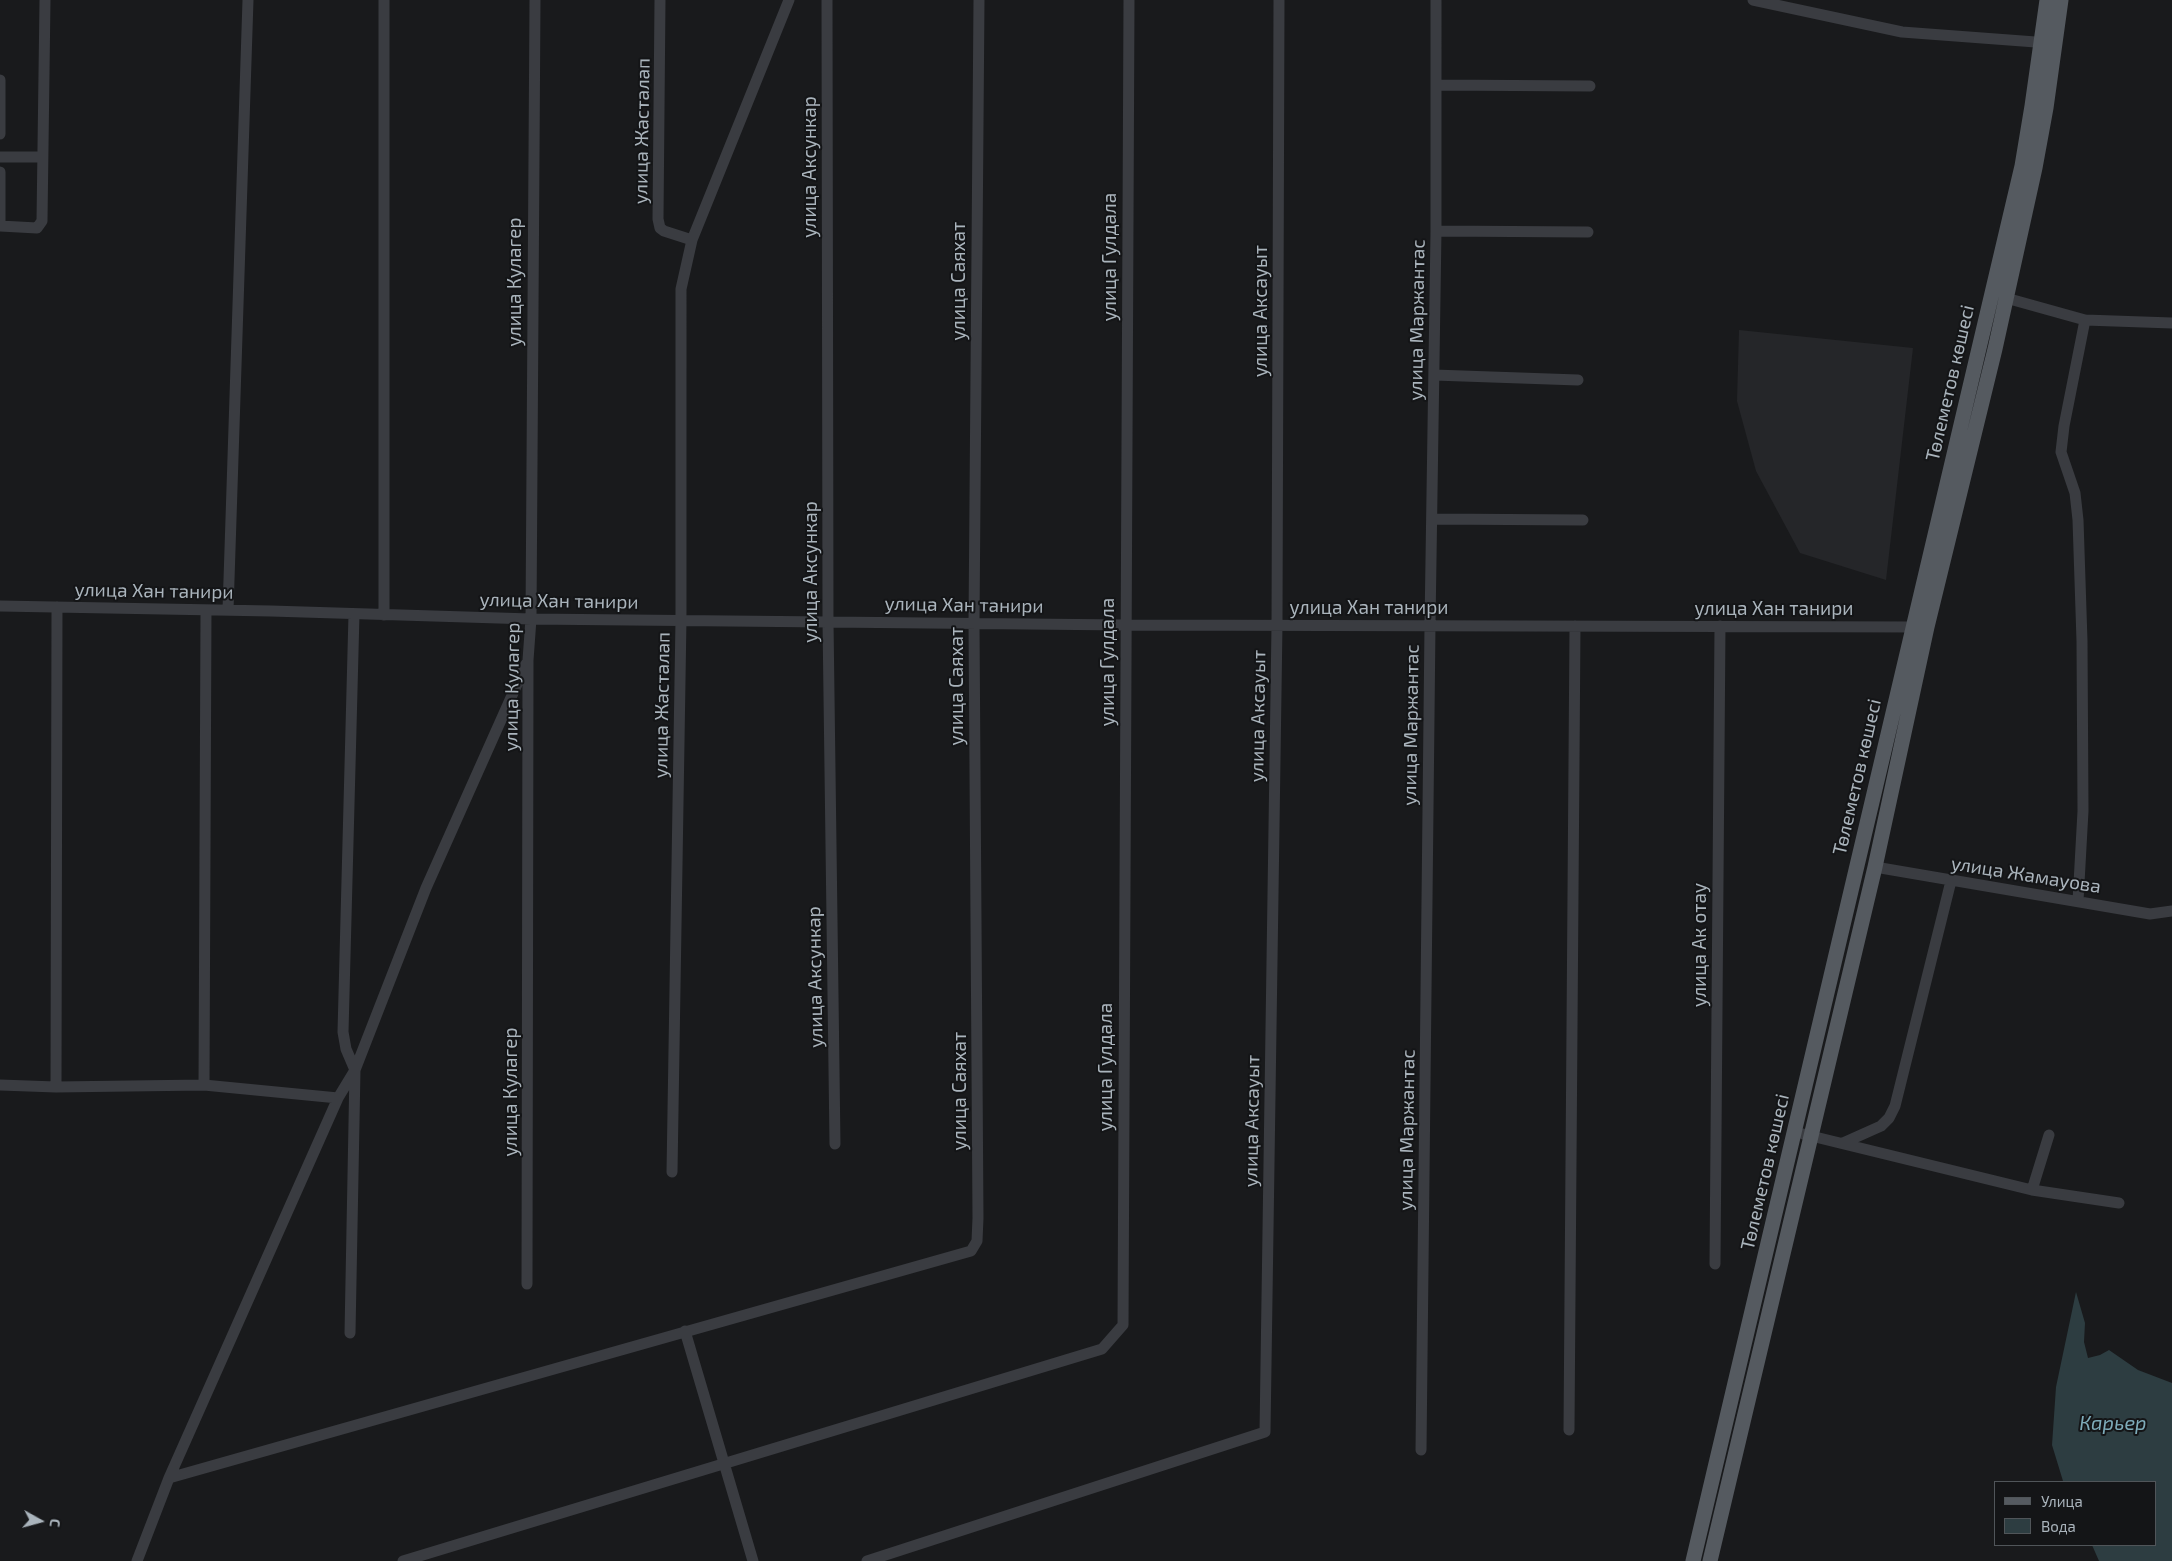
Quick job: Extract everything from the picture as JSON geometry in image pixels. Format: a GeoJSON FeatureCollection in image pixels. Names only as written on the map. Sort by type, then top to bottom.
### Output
{"type":"FeatureCollection","features":[{"type":"Feature","properties":{"kind":"main road","name":"Төлеметов көшесі"},"geometry":{"type":"LineString","coordinates":[[1710,1561],[1874,867],[1927,627],[2006,298],[2035,168],[2048,43],[2046,0]]}},
{"type":"Feature","properties":{"kind":"main road","name":"Төлеметов көшесі"},"geometry":{"type":"LineString","coordinates":[[1694,1561],[1766,1261],[1794,1132],[1826,1004],[1912,627],[2022,166],[2048,43],[2061,0]]}},
{"type":"Feature","properties":{"kind":"street"},"geometry":{"type":"LineString","coordinates":[[0,172],[0,226],[37,228],[40,225],[45,0]]}},
{"type":"Feature","properties":{"kind":"street"},"geometry":{"type":"LineString","coordinates":[[228,610],[248,0]]}},
{"type":"Feature","properties":{"kind":"street"},"geometry":{"type":"LineString","coordinates":[[384,0],[384,615]]}},
{"type":"Feature","properties":{"kind":"street","name":"улица Кулагер"},"geometry":{"type":"LineString","coordinates":[[527,1284],[528,660],[531,619],[535,0]]}},
{"type":"Feature","properties":{"kind":"street","name":"улица Жасталап"},"geometry":{"type":"LineString","coordinates":[[660,0],[658,219],[660,228],[664,231],[692,240]]}},
{"type":"Feature","properties":{"kind":"street","name":"улица Жасталап"},"geometry":{"type":"LineString","coordinates":[[672,1172],[681,619],[682,289],[692,240],[789,0]]}},
{"type":"Feature","properties":{"kind":"street","name":"улица Аксункар"},"geometry":{"type":"LineString","coordinates":[[827,0],[828,620],[835,1144]]}},
{"type":"Feature","properties":{"kind":"street","name":"улица Саяхат"},"geometry":{"type":"LineString","coordinates":[[685,1331],[971,1251],[977,1241],[974,622],[979,0]]}},
{"type":"Feature","properties":{"kind":"street","name":"улица Гулдала"},"geometry":{"type":"LineString","coordinates":[[724,1464],[1102,1349],[1123,1325],[1129,0]]}},
{"type":"Feature","properties":{"kind":"street","name":"улица Аксауыт"},"geometry":{"type":"LineString","coordinates":[[867,1561],[1265,1432],[1277,625],[1279,0]]}},
{"type":"Feature","properties":{"kind":"street","name":"улица Маржантас"},"geometry":{"type":"LineString","coordinates":[[1422,1450],[1436,230],[1436,0]]}},
{"type":"Feature","properties":{"kind":"street"},"geometry":{"type":"LineString","coordinates":[[1753,0],[1902,32],[2048,43]]}},
{"type":"Feature","properties":{"kind":"street"},"geometry":{"type":"LineString","coordinates":[[0,80],[0,134]]}},
{"type":"Feature","properties":{"kind":"street"},"geometry":{"type":"LineString","coordinates":[[1436,85],[1590,86]]}},
{"type":"Feature","properties":{"kind":"street"},"geometry":{"type":"LineString","coordinates":[[0,157],[42,157]]}},
{"type":"Feature","properties":{"kind":"street"},"geometry":{"type":"LineString","coordinates":[[1436,230],[1588,232]]}},
{"type":"Feature","properties":{"kind":"street"},"geometry":{"type":"LineString","coordinates":[[2006,298],[2085,320],[2172,323]]}},
{"type":"Feature","properties":{"kind":"street"},"geometry":{"type":"LineString","coordinates":[[2078,901],[2083,802],[2082,641],[2078,520],[2075,493],[2061,452],[2064,426],[2085,320]]}},
{"type":"Feature","properties":{"kind":"street"},"geometry":{"type":"LineString","coordinates":[[1434,375],[1578,380]]}},
{"type":"Feature","properties":{"kind":"street"},"geometry":{"type":"LineString","coordinates":[[1433,519],[1582,520]]}},
{"type":"Feature","properties":{"kind":"street","name":"улица Хан танири"},"geometry":{"type":"LineString","coordinates":[[0,606],[228,610],[531,619],[1430,626],[1927,627]]}},
{"type":"Feature","properties":{"kind":"street"},"geometry":{"type":"LineString","coordinates":[[56,1087],[58,607]]}},
{"type":"Feature","properties":{"kind":"street"},"geometry":{"type":"LineString","coordinates":[[204,1085],[206,610]]}},
{"type":"Feature","properties":{"kind":"street"},"geometry":{"type":"LineString","coordinates":[[350,1333],[355,1070],[346,1049],[343,1032],[354,614]]}},
{"type":"Feature","properties":{"kind":"street"},"geometry":{"type":"LineString","coordinates":[[1569,1430],[1574,626]]}},
{"type":"Feature","properties":{"kind":"street","name":"улица Ак отау"},"geometry":{"type":"LineString","coordinates":[[1715,1264],[1720,626]]}},
{"type":"Feature","properties":{"kind":"street"},"geometry":{"type":"LineString","coordinates":[[137,1561],[168,1478],[338,1098],[355,1070],[426,888],[528,660]]}},
{"type":"Feature","properties":{"kind":"street","name":"улица Жамауова"},"geometry":{"type":"LineString","coordinates":[[1874,867],[2150,914],[2172,911]]}},
{"type":"Feature","properties":{"kind":"street"},"geometry":{"type":"LineString","coordinates":[[1843,1144],[1881,1126],[1889,1118],[1895,1106],[1951,881]]}},
{"type":"Feature","properties":{"kind":"street"},"geometry":{"type":"LineString","coordinates":[[0,1085],[56,1087],[204,1085],[338,1098]]}},
{"type":"Feature","properties":{"kind":"street"},"geometry":{"type":"LineString","coordinates":[[1794,1132],[2032,1190],[2119,1203]]}},
{"type":"Feature","properties":{"kind":"street"},"geometry":{"type":"LineString","coordinates":[[2032,1190],[2049,1135]]}},
{"type":"Feature","properties":{"kind":"street"},"geometry":{"type":"LineString","coordinates":[[168,1478],[685,1331],[753,1561]]}},
{"type":"Feature","properties":{"kind":"street"},"geometry":{"type":"LineString","coordinates":[[403,1561],[724,1464]]}},
{"type":"Feature","properties":{"kind":"shaded area"},"geometry":{"type":"Polygon","coordinates":[[[1739,330],[1913,348],[1886,580],[1800,553],[1756,471],[1737,401],[1739,330]]]}},
{"type":"Feature","properties":{"kind":"water","name":"Карьер"},"geometry":{"type":"Polygon","coordinates":[[[2076,1292],[2085,1323],[2084,1342],[2088,1358],[2109,1350],[2138,1370],[2172,1383],[2172,1561],[2099,1561],[2092,1546],[2157,1546],[2157,1481],[2063,1481],[2052,1445],[2056,1387],[2076,1292]]]}}]}
